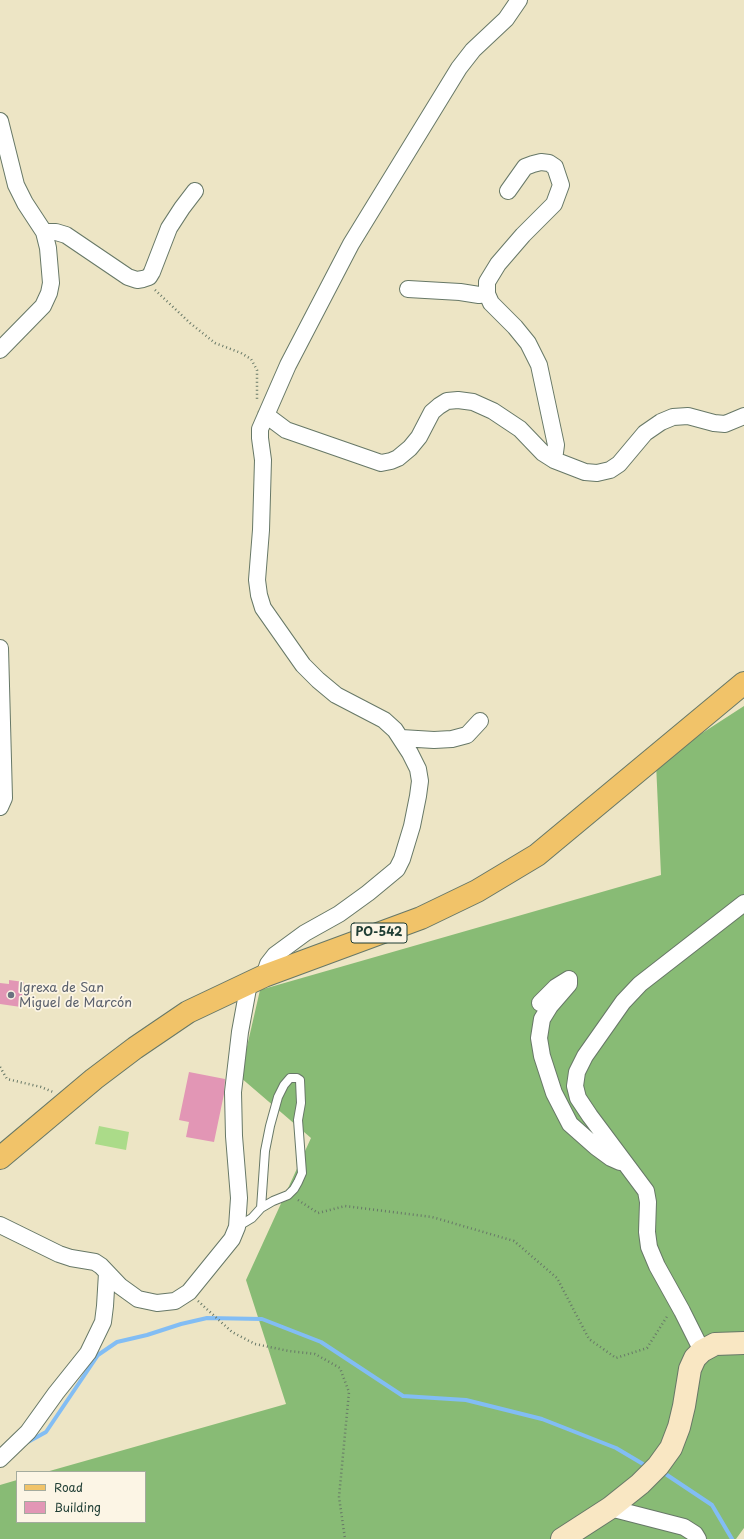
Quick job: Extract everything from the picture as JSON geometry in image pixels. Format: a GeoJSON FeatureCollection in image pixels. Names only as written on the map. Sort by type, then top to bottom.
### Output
{"type":"FeatureCollection","features":[{"type":"Feature","properties":{"kind":"main road","name":"PO-542"},"geometry":{"type":"LineString","coordinates":[[0,1158],[141,1043],[188,1012],[257,979],[421,918],[477,891],[537,855],[744,683]]}},
{"type":"Feature","properties":{"kind":"street"},"geometry":{"type":"LineString","coordinates":[[0,1225],[59,1254],[95,1262],[120,1286],[138,1299],[157,1303],[175,1302],[189,1292],[232,1239],[237,1227],[239,1198],[234,1136],[233,1092],[240,1032],[257,979],[275,955],[300,937],[345,910],[374,889],[397,869],[402,860],[412,826],[420,781],[418,769],[401,738],[384,720],[336,695],[302,665],[263,608],[257,580],[261,530],[262,460],[260,429],[262,408],[288,365],[351,244],[459,68],[473,50],[506,19],[519,0]]}},
{"type":"Feature","properties":{"kind":"street"},"geometry":{"type":"LineString","coordinates":[[0,121],[16,185],[25,203],[44,232],[51,270],[49,293],[43,306],[0,350]]}},
{"type":"Feature","properties":{"kind":"street"},"geometry":{"type":"LineString","coordinates":[[508,191],[526,167],[541,162],[549,163],[555,167],[561,185],[554,204],[523,235],[490,274],[487,282],[487,294],[491,303],[515,327],[528,343],[539,365],[556,445],[554,460]]}},
{"type":"Feature","properties":{"kind":"street"},"geometry":{"type":"LineString","coordinates":[[44,232],[56,232],[66,235],[128,277],[137,280],[143,279],[149,277],[152,272],[169,228],[195,191]]}},
{"type":"Feature","properties":{"kind":"street"},"geometry":{"type":"LineString","coordinates":[[408,289],[460,292],[479,296],[487,294]]}},
{"type":"Feature","properties":{"kind":"street"},"geometry":{"type":"LineString","coordinates":[[262,408],[286,430],[380,463],[398,458],[410,448],[419,437],[432,412],[439,406],[447,401],[458,400],[473,402],[493,412],[520,429],[544,453],[554,460],[585,472],[598,473],[610,470],[619,464],[645,433],[661,422],[673,417],[688,416],[714,423],[725,424],[744,416]]}},
{"type":"Feature","properties":{"kind":"street"},"geometry":{"type":"LineString","coordinates":[[0,648],[4,798],[0,807]]}},
{"type":"Feature","properties":{"kind":"street"},"geometry":{"type":"LineString","coordinates":[[401,738],[434,740],[452,739],[467,735],[480,721]]}},
{"type":"Feature","properties":{"kind":"street"},"geometry":{"type":"LineString","coordinates":[[702,1351],[657,1266],[649,1247],[647,1232],[648,1202],[646,1191],[624,1164],[590,1116],[578,1098],[575,1086],[577,1072],[585,1056],[619,1008],[640,984],[744,903]]}},
{"type":"Feature","properties":{"kind":"street"},"geometry":{"type":"LineString","coordinates":[[540,1003],[556,987],[569,979],[569,984],[550,1006],[542,1019],[539,1038],[542,1056],[554,1093],[570,1124],[596,1147],[611,1158],[624,1164]]}},
{"type":"Feature","properties":{"kind":"street"},"geometry":{"type":"LineString","coordinates":[[0,1459],[28,1432],[56,1393],[88,1353],[103,1322],[107,1273]]}},
{"type":"Feature","properties":{"kind":"street"},"geometry":{"type":"LineString","coordinates":[[562,1539],[610,1508],[640,1484],[658,1466],[671,1448],[680,1427],[690,1370],[695,1358],[702,1351],[714,1344],[744,1343]]}},
{"type":"Feature","properties":{"kind":"street"},"geometry":{"type":"LineString","coordinates":[[610,1508],[684,1527],[695,1534],[698,1539]]}},
{"type":"Feature","properties":{"kind":"lane"},"geometry":{"type":"LineString","coordinates":[[237,1227],[252,1218],[262,1208],[273,1201],[288,1195],[294,1189],[302,1173],[298,1120],[301,1103],[300,1080],[297,1078],[290,1078],[284,1085],[278,1097],[270,1126],[265,1151],[262,1208]]}},
{"type":"Feature","properties":{"kind":"path"},"geometry":{"type":"LineString","coordinates":[[143,279],[190,323],[215,343],[241,353],[251,359],[256,370],[262,408]]}},
{"type":"Feature","properties":{"kind":"path"},"geometry":{"type":"LineString","coordinates":[[0,1067],[7,1079],[41,1087]]}},
{"type":"Feature","properties":{"kind":"path"},"geometry":{"type":"LineString","coordinates":[[288,1195],[318,1213],[345,1206],[432,1217],[514,1241],[557,1278],[589,1339],[616,1358],[647,1348],[677,1302]]}},
{"type":"Feature","properties":{"kind":"path"},"geometry":{"type":"LineString","coordinates":[[189,1292],[214,1317],[232,1332],[255,1344],[289,1351],[315,1354],[340,1368],[349,1392],[339,1497],[345,1539]]}},
{"type":"Feature","properties":{"kind":"green space"},"geometry":{"type":"Polygon","coordinates":[[[744,706],[744,1528],[736,1539],[0,1539],[0,1485],[16,1480],[16,1523],[146,1523],[146,1471],[50,1471],[286,1404],[246,1280],[311,1138],[240,1077],[260,990],[661,875],[656,763],[744,706]]]}},
{"type":"Feature","properties":{"kind":"green space"},"geometry":{"type":"Polygon","coordinates":[[[99,1126],[129,1132],[126,1150],[95,1144],[99,1126]]]}},
{"type":"Feature","properties":{"kind":"building","name":"Igrexa de San Miguel de Marcón"},"geometry":{"type":"Polygon","coordinates":[[[9,980],[24,982],[21,1007],[0,1004],[0,983],[9,984],[9,980]]]}},
{"type":"Feature","properties":{"kind":"building"},"geometry":{"type":"Polygon","coordinates":[[[189,1072],[225,1079],[224,1094],[214,1142],[186,1137],[189,1122],[179,1120],[189,1072]]]}},
{"type":"Feature","properties":{"kind":"waterway"},"geometry":{"type":"LineString","coordinates":[[26,1443],[46,1432],[98,1355],[117,1342],[207,1318],[262,1319],[321,1342],[403,1396],[466,1400],[542,1419],[616,1448],[643,1464]]}},
{"type":"Feature","properties":{"kind":"waterway"},"geometry":{"type":"LineString","coordinates":[[667,1475],[712,1505],[732,1539]]}},
{"type":"Feature","properties":{"kind":"place","name":"Igrexa de San Miguel de Marcón"},"geometry":{"type":"Point","coordinates":[11,995]}}]}
